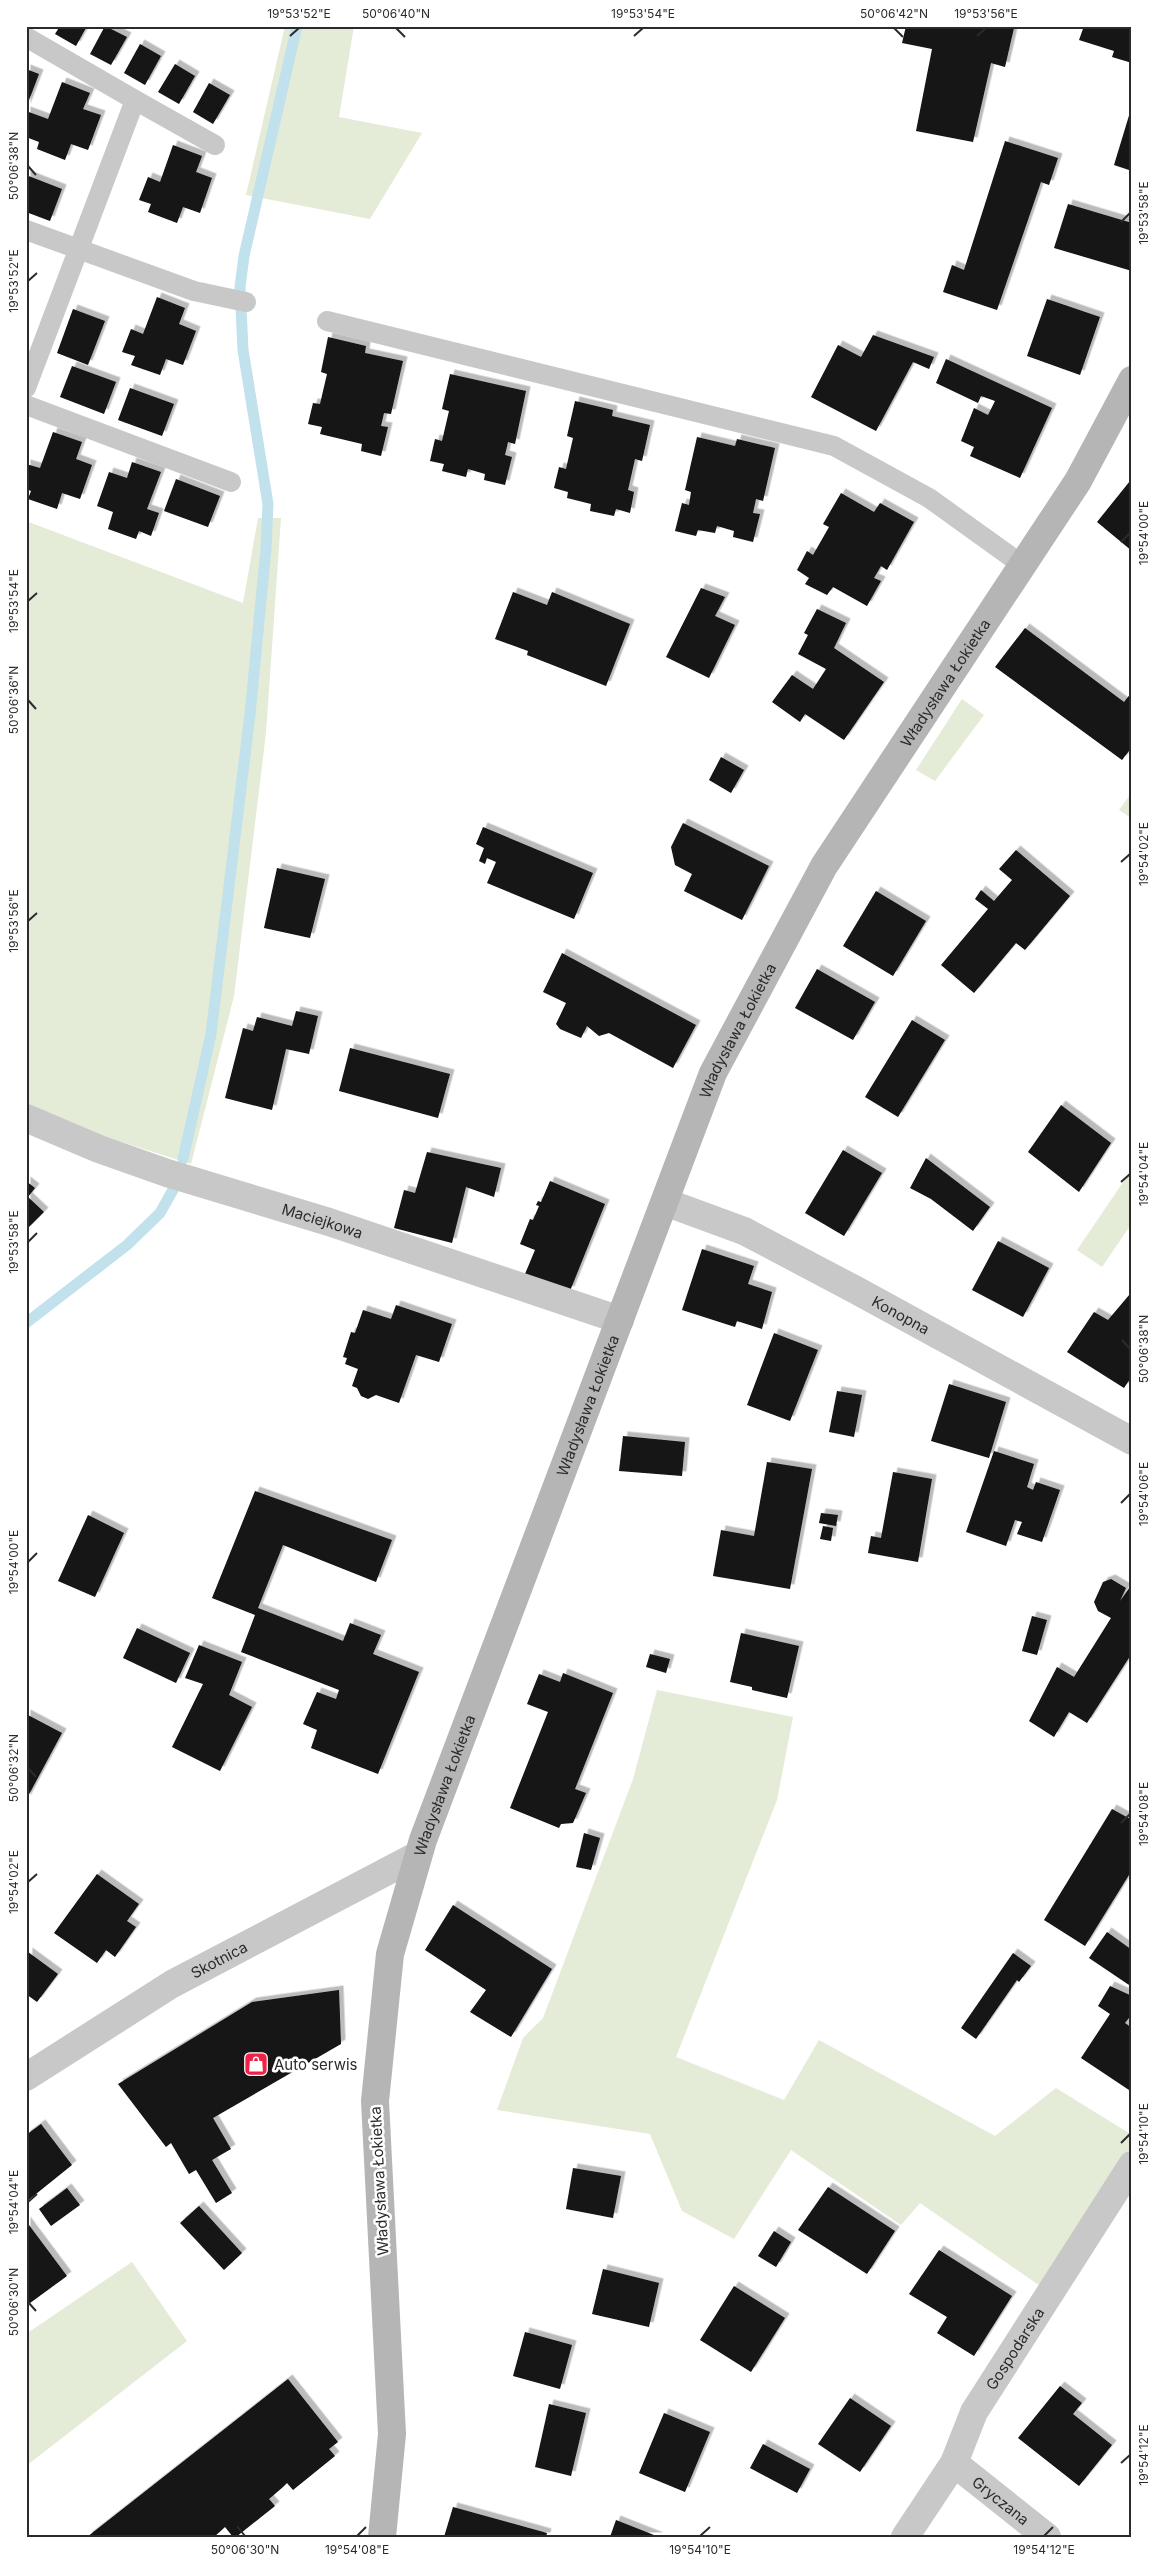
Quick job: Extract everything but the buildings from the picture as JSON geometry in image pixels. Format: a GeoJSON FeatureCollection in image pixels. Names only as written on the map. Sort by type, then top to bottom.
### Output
{"type":"FeatureCollection","features":[{"type":"Feature","properties":{"kind":"street","name":"Władysława Łokietka"},"geometry":{"type":"LineString","coordinates":[[382,2537],[392,2434],[375,2101],[390,1954],[418,1855],[713,1073],[824,866],[1021,564],[1078,481],[1132,380]]}},
{"type":"Feature","properties":{"kind":"street","name":"Maciejkowa"},"geometry":{"type":"LineString","coordinates":[[26,1118],[99,1149],[329,1222],[620,1320]]}},
{"type":"Feature","properties":{"kind":"street","name":"Konopna"},"geometry":{"type":"LineString","coordinates":[[664,1202],[744,1231],[854,1288],[1132,1441]]}},
{"type":"Feature","properties":{"kind":"street","name":"Skotnica"},"geometry":{"type":"LineString","coordinates":[[26,2077],[172,1984],[418,1855]]}},
{"type":"Feature","properties":{"kind":"street","name":"Gospodarska"},"geometry":{"type":"LineString","coordinates":[[905,2537],[954,2463],[974,2412],[1132,2165]]}},
{"type":"Feature","properties":{"kind":"street","name":"Gryczana"},"geometry":{"type":"LineString","coordinates":[[954,2463],[1047,2537]]}},
{"type":"Feature","properties":{"kind":"lane"},"geometry":{"type":"LineString","coordinates":[[26,37],[215,145]]}},
{"type":"Feature","properties":{"kind":"lane"},"geometry":{"type":"LineString","coordinates":[[26,388],[77,250],[136,100]]}},
{"type":"Feature","properties":{"kind":"lane"},"geometry":{"type":"LineString","coordinates":[[26,230],[194,291],[246,302]]}},
{"type":"Feature","properties":{"kind":"lane"},"geometry":{"type":"LineString","coordinates":[[327,321],[834,446],[929,498],[1021,564]]}},
{"type":"Feature","properties":{"kind":"lane"},"geometry":{"type":"LineString","coordinates":[[26,405],[231,482]]}},
{"type":"Feature","properties":{"kind":"green space"},"geometry":{"type":"Polygon","coordinates":[[[285,26],[354,26],[339,117],[422,133],[370,219],[246,195],[285,26]]]}},
{"type":"Feature","properties":{"kind":"green space"},"geometry":{"type":"Polygon","coordinates":[[[258,518],[281,518],[266,733],[234,996],[191,1164],[106,1137],[26,1104],[26,521],[243,603],[258,518]]]}},
{"type":"Feature","properties":{"kind":"green space"},"geometry":{"type":"Polygon","coordinates":[[[962,699],[984,715],[935,781],[916,770],[962,699]]]}},
{"type":"Feature","properties":{"kind":"green space"},"geometry":{"type":"Polygon","coordinates":[[[1132,792],[1132,819],[1119,810],[1132,792]]]}},
{"type":"Feature","properties":{"kind":"green space"},"geometry":{"type":"Polygon","coordinates":[[[1132,1169],[1132,1223],[1102,1267],[1077,1250],[1132,1169]]]}},
{"type":"Feature","properties":{"kind":"green space"},"geometry":{"type":"Polygon","coordinates":[[[657,1690],[793,1717],[777,1800],[676,2057],[784,2100],[819,2040],[995,2136],[1056,2088],[1132,2135],[1132,2145],[1043,2288],[920,2203],[901,2225],[791,2150],[734,2239],[682,2211],[650,2134],[497,2110],[523,2038],[543,2018],[633,1779],[657,1690]]]}},
{"type":"Feature","properties":{"kind":"green space"},"geometry":{"type":"Polygon","coordinates":[[[132,2262],[187,2341],[26,2466],[26,2334],[132,2262]]]}},
{"type":"Feature","properties":{"kind":"waterway"},"geometry":{"type":"LineString","coordinates":[[183,1159],[211,1034],[250,714],[266,549],[268,504],[243,350],[240,287],[244,256],[297,26]]}},
{"type":"Feature","properties":{"kind":"waterway"},"geometry":{"type":"LineString","coordinates":[[26,1323],[127,1245],[160,1213],[174,1188]]}},
{"type":"Feature","properties":{"kind":"place","name":"Auto serwis"},"geometry":{"type":"Point","coordinates":[256,2064]}}]}
